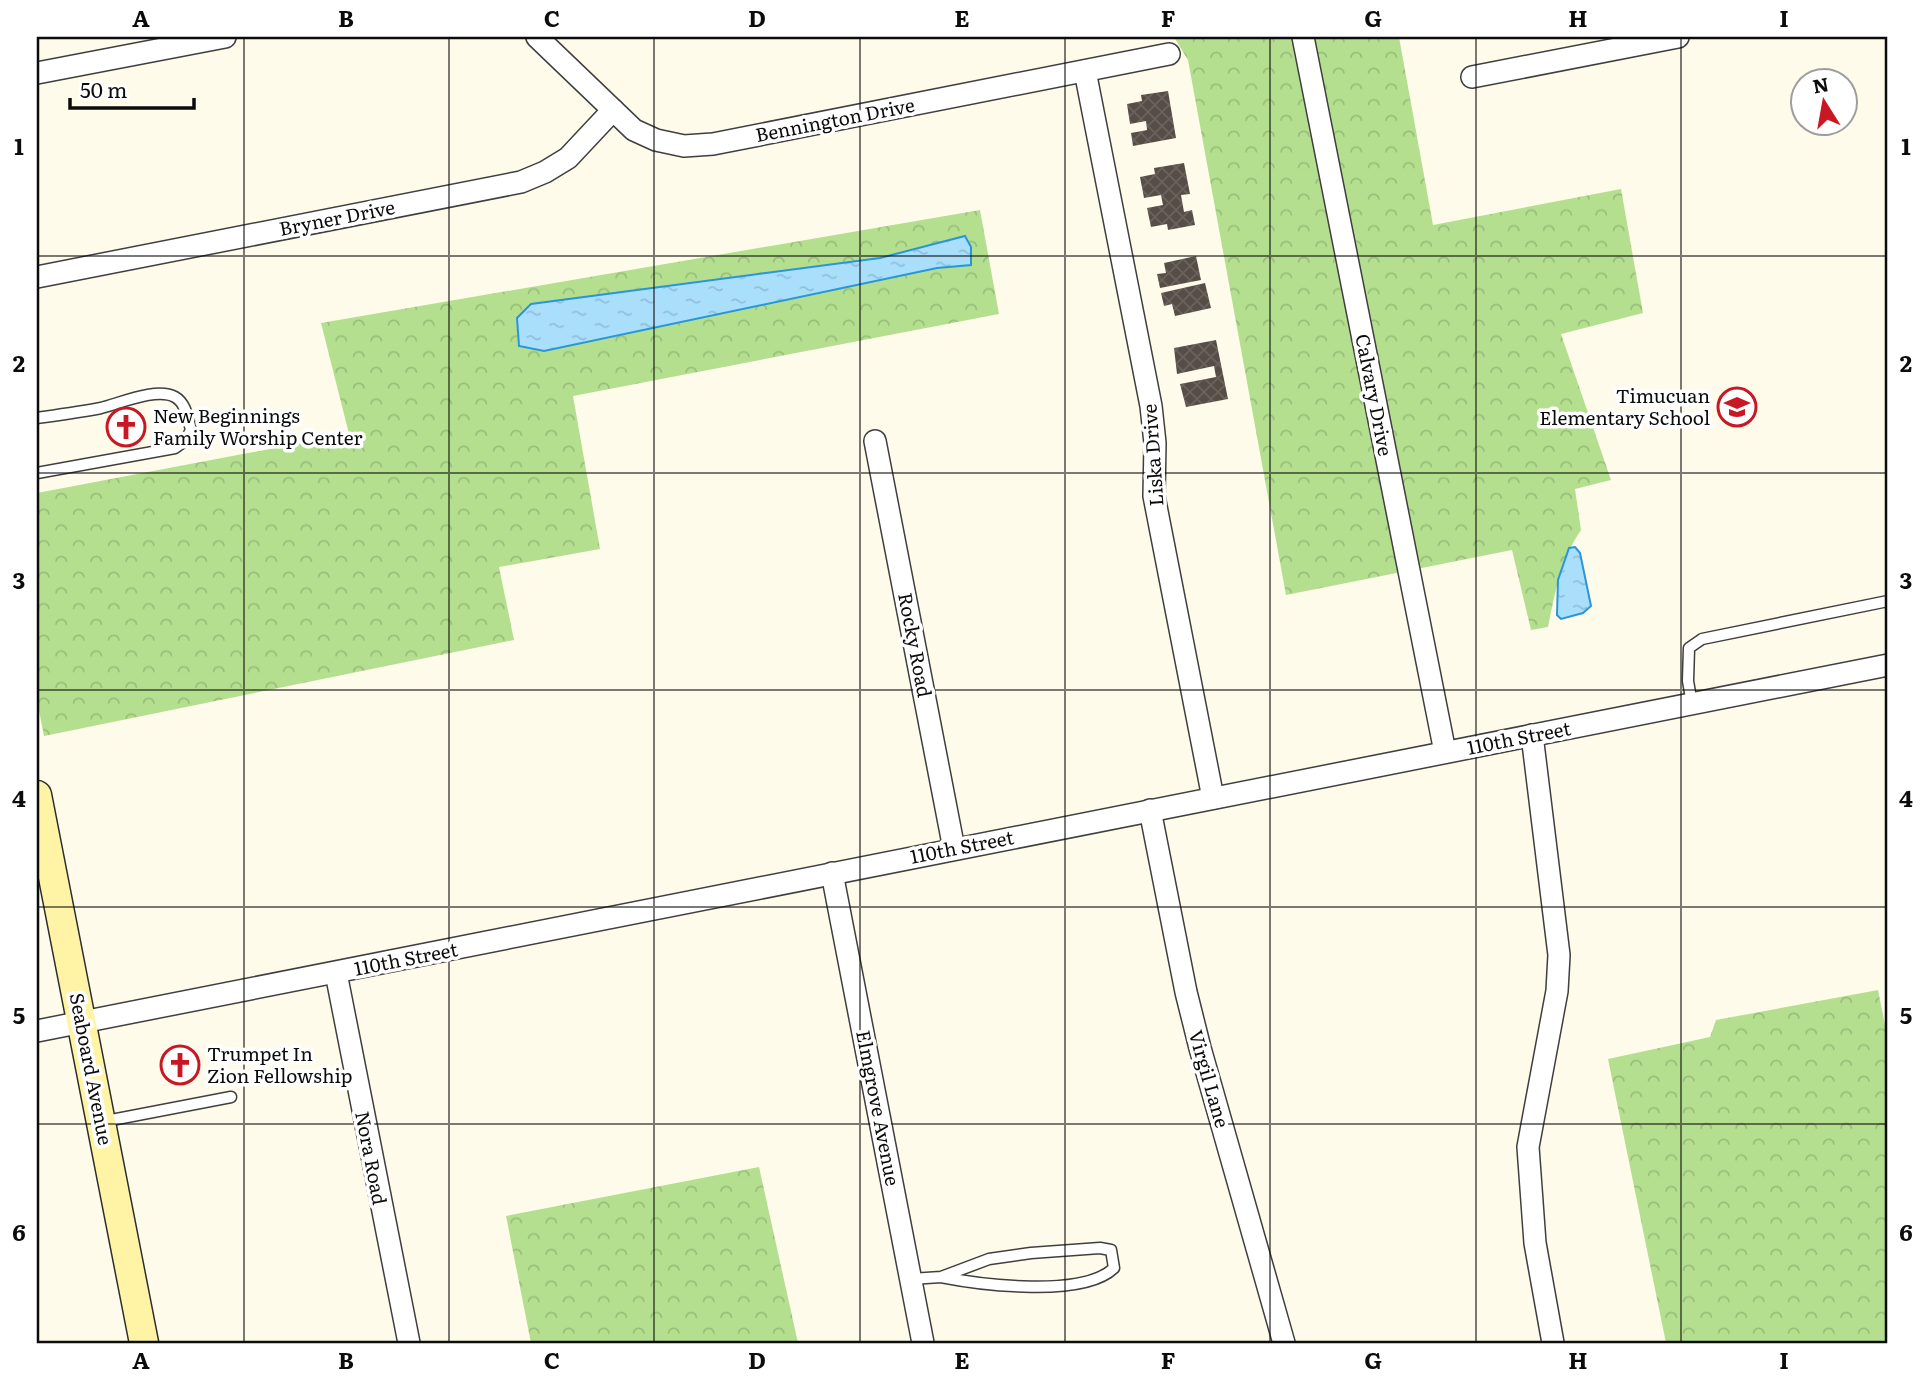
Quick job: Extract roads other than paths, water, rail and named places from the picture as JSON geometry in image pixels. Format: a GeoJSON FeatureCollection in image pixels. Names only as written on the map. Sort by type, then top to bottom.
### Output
{"type":"FeatureCollection","features":[{"type":"Feature","properties":{"kind":"street"},"geometry":{"type":"LineString","coordinates":[[37,73],[225,37]]}},
{"type":"Feature","properties":{"kind":"street","name":"Bennington Drive"},"geometry":{"type":"LineString","coordinates":[[537,37],[634,130],[656,140],[684,146],[713,144],[1169,54]]}},
{"type":"Feature","properties":{"kind":"street","name":"Calvary Drive"},"geometry":{"type":"LineString","coordinates":[[1303,37],[1445,752]]}},
{"type":"Feature","properties":{"kind":"street"},"geometry":{"type":"LineString","coordinates":[[1472,77],[1678,37]]}},
{"type":"Feature","properties":{"kind":"street","name":"Liska Drive"},"geometry":{"type":"LineString","coordinates":[[1085,71],[1151,406],[1155,443],[1154,496],[1213,798]]}},
{"type":"Feature","properties":{"kind":"street","name":"Bryner Drive"},"geometry":{"type":"LineString","coordinates":[[37,277],[521,182],[568,158],[613,110]]}},
{"type":"Feature","properties":{"kind":"street","name":"Rocky Road"},"geometry":{"type":"LineString","coordinates":[[875,441],[954,849]]}},
{"type":"Feature","properties":{"kind":"street","name":"110th Street"},"geometry":{"type":"LineString","coordinates":[[37,1031],[1888,665]]}},
{"type":"Feature","properties":{"kind":"street"},"geometry":{"type":"LineString","coordinates":[[1532,736],[1559,955],[1557,991],[1528,1147],[1535,1244],[1553,1343]]}},
{"type":"Feature","properties":{"kind":"street","name":"Seaboard Avenue"},"geometry":{"type":"LineString","coordinates":[[37,795],[144,1343]]}},
{"type":"Feature","properties":{"kind":"street","name":"Virgil Lane"},"geometry":{"type":"LineString","coordinates":[[1150,810],[1186,992],[1200,1048],[1284,1343]]}},
{"type":"Feature","properties":{"kind":"street","name":"Elmgrove Avenue"},"geometry":{"type":"LineString","coordinates":[[832,873],[923,1343]]}},
{"type":"Feature","properties":{"kind":"street","name":"Nora Road"},"geometry":{"type":"LineString","coordinates":[[336,973],[409,1343]]}},
{"type":"Feature","properties":{"kind":"lane"},"geometry":{"type":"LineString","coordinates":[[37,418],[101,408],[146,395],[164,394],[174,396],[182,402],[191,430],[185,441],[175,448],[37,473]]}},
{"type":"Feature","properties":{"kind":"lane"},"geometry":{"type":"LineString","coordinates":[[1692,704],[1688,681],[1689,648],[1702,639],[1888,601]]}},
{"type":"Feature","properties":{"kind":"lane"},"geometry":{"type":"LineString","coordinates":[[101,1122],[231,1097]]}},
{"type":"Feature","properties":{"kind":"lane"},"geometry":{"type":"LineString","coordinates":[[911,1279],[941,1277],[976,1284],[1048,1286],[1105,1276],[1114,1268],[1111,1250],[1100,1248],[989,1259],[941,1277]]}},
{"type":"Feature","properties":{"kind":"water"},"geometry":{"type":"Polygon","coordinates":[[[965,236],[971,247],[971,265],[937,268],[544,351],[519,346],[517,318],[531,304],[880,258],[965,236]]]}},
{"type":"Feature","properties":{"kind":"water"},"geometry":{"type":"Polygon","coordinates":[[[1575,547],[1580,553],[1591,606],[1583,613],[1561,619],[1557,615],[1558,580],[1569,548],[1575,547]]]}},
{"type":"Feature","properties":{"kind":"place","name":"Timucuan Elementary School"},"geometry":{"type":"Point","coordinates":[1737,407]}},
{"type":"Feature","properties":{"kind":"place","name":"New Beginnings Family Worship Center"},"geometry":{"type":"Point","coordinates":[126,427]}},
{"type":"Feature","properties":{"kind":"place","name":"Trumpet In Zion Fellowship"},"geometry":{"type":"Point","coordinates":[180,1065]}}]}
